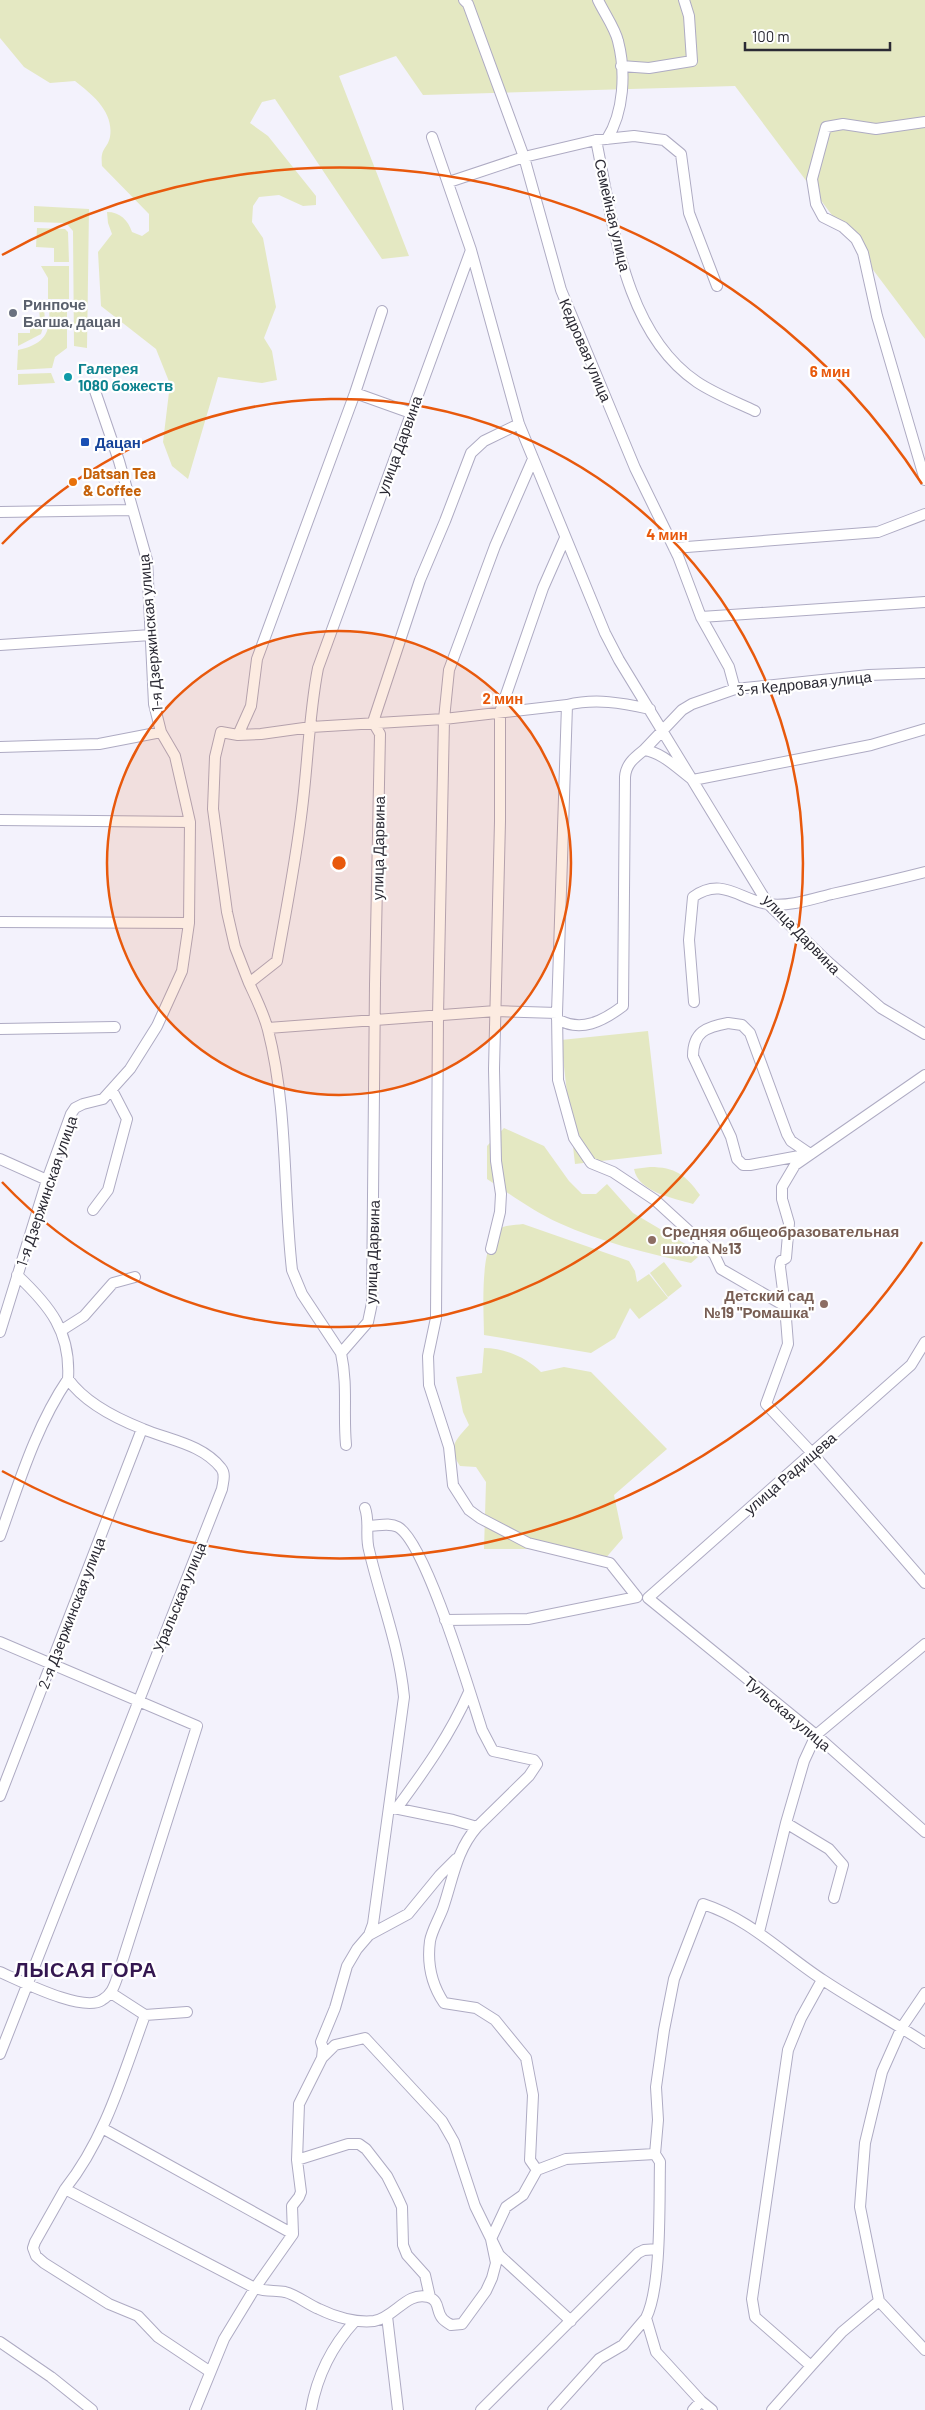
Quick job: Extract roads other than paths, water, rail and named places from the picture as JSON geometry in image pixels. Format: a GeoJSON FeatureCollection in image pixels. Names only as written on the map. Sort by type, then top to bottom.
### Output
{"type":"FeatureCollection","features":[{"type":"Feature","properties":{"kind":"street","name":"Кедровая улица"},"geometry":{"type":"LineString","coordinates":[[464,0],[468,4],[524,157],[561,290],[635,468],[674,548],[701,617],[729,667],[735,689]]}},
{"type":"Feature","properties":{"kind":"street"},"geometry":{"type":"LineString","coordinates":[[598,0],[618,40],[621,66],[618,117],[607,139]]}},
{"type":"Feature","properties":{"kind":"street"},"geometry":{"type":"LineString","coordinates":[[621,66],[650,68],[692,61],[690,16],[684,0]]}},
{"type":"Feature","properties":{"kind":"street"},"geometry":{"type":"LineString","coordinates":[[925,122],[876,130],[843,124],[826,127],[812,179],[816,204],[823,217],[848,231],[856,239],[863,253],[869,284],[925,480]]}},
{"type":"Feature","properties":{"kind":"street"},"geometry":{"type":"LineString","coordinates":[[449,182],[524,157],[596,140],[634,136],[664,140],[681,154],[690,213],[717,286]]}},
{"type":"Feature","properties":{"kind":"street"},"geometry":{"type":"LineString","coordinates":[[432,137],[471,250],[518,424],[608,640],[618,660],[662,728]]}},
{"type":"Feature","properties":{"kind":"street","name":"Семейная улица"},"geometry":{"type":"LineString","coordinates":[[596,140],[620,256],[647,326],[659,346],[677,366],[697,383],[755,411]]}},
{"type":"Feature","properties":{"kind":"street","name":"улица Дарвина"},"geometry":{"type":"LineString","coordinates":[[250,983],[277,961],[292,876],[311,727],[312,701],[318,668],[471,250]]}},
{"type":"Feature","properties":{"kind":"street"},"geometry":{"type":"LineString","coordinates":[[238,735],[251,706],[257,659],[355,393],[382,311]]}},
{"type":"Feature","properties":{"kind":"street","name":"1-я Дзержинская улица"},"geometry":{"type":"LineString","coordinates":[[0,1332],[47,1180],[75,1108],[103,1099],[130,1070],[156,1026],[182,970],[189,924],[190,822],[174,756],[161,732],[154,704],[147,560],[119,461],[94,388]]}},
{"type":"Feature","properties":{"kind":"street"},"geometry":{"type":"LineString","coordinates":[[355,393],[411,414]]}},
{"type":"Feature","properties":{"kind":"street"},"geometry":{"type":"LineString","coordinates":[[373,722],[420,580],[446,521],[471,453],[484,441],[518,424]]}},
{"type":"Feature","properties":{"kind":"street"},"geometry":{"type":"LineString","coordinates":[[445,1620],[528,1619],[637,1598],[610,1563],[528,1543],[480,1518],[469,1510],[454,1486],[449,1447],[430,1385],[428,1356],[436,1318],[438,1016],[444,719],[449,670],[495,546],[533,459]]}},
{"type":"Feature","properties":{"kind":"street"},"geometry":{"type":"LineString","coordinates":[[0,512],[132,510]]}},
{"type":"Feature","properties":{"kind":"street"},"geometry":{"type":"LineString","coordinates":[[674,548],[878,532],[925,514]]}},
{"type":"Feature","properties":{"kind":"street"},"geometry":{"type":"LineString","coordinates":[[491,1249],[500,1212],[501,1194],[496,1161],[500,712],[544,588],[564,538]]}},
{"type":"Feature","properties":{"kind":"street"},"geometry":{"type":"LineString","coordinates":[[701,617],[925,602]]}},
{"type":"Feature","properties":{"kind":"street"},"geometry":{"type":"LineString","coordinates":[[0,645],[151,635]]}},
{"type":"Feature","properties":{"kind":"street","name":"3-я Кедровая улица"},"geometry":{"type":"LineString","coordinates":[[644,750],[662,728],[692,704],[735,689],[869,675],[925,673]]}},
{"type":"Feature","properties":{"kind":"street"},"geometry":{"type":"LineString","coordinates":[[346,1445],[344,1423],[347,1382],[341,1354],[302,1294],[292,1270],[279,1102],[268,1028],[235,948],[227,912],[213,809],[215,757],[221,732],[238,735],[373,722],[444,719],[599,701],[650,709]]}},
{"type":"Feature","properties":{"kind":"street"},"geometry":{"type":"LineString","coordinates":[[567,705],[557,1016],[558,1080],[574,1138],[591,1163],[613,1172],[655,1200],[714,1254],[720,1269],[785,1306]]}},
{"type":"Feature","properties":{"kind":"street","name":"улица Дарвина"},"geometry":{"type":"LineString","coordinates":[[341,1354],[368,1322],[372,1304],[380,734],[373,722]]}},
{"type":"Feature","properties":{"kind":"street","name":"улица Дарвина"},"geometry":{"type":"LineString","coordinates":[[662,728],[768,904],[827,962],[881,1008],[924,1030]]}},
{"type":"Feature","properties":{"kind":"street"},"geometry":{"type":"LineString","coordinates":[[693,780],[871,745],[925,729]]}},
{"type":"Feature","properties":{"kind":"street"},"geometry":{"type":"LineString","coordinates":[[0,747],[99,744],[161,732]]}},
{"type":"Feature","properties":{"kind":"street"},"geometry":{"type":"LineString","coordinates":[[268,1028],[496,1011],[557,1016],[566,1024],[593,1024],[604,1020],[622,1006],[625,777],[626,769],[631,760],[644,750]]}},
{"type":"Feature","properties":{"kind":"street","name":"улица Дарвина"},"geometry":{"type":"LineString","coordinates":[[644,750],[652,750],[693,780]]}},
{"type":"Feature","properties":{"kind":"street"},"geometry":{"type":"LineString","coordinates":[[0,820],[190,822]]}},
{"type":"Feature","properties":{"kind":"street"},"geometry":{"type":"LineString","coordinates":[[694,1002],[690,940],[693,897],[706,889],[720,888],[768,904],[794,903],[925,872]]}},
{"type":"Feature","properties":{"kind":"street"},"geometry":{"type":"LineString","coordinates":[[0,922],[189,924]]}},
{"type":"Feature","properties":{"kind":"street"},"geometry":{"type":"LineString","coordinates":[[728,1022],[737,1023],[746,1028],[750,1033],[787,1134],[792,1141],[810,1154],[750,1164],[743,1164],[737,1159],[731,1137],[693,1056],[694,1041],[698,1035],[717,1025],[728,1022]]}},
{"type":"Feature","properties":{"kind":"street"},"geometry":{"type":"LineString","coordinates":[[0,1029],[114,1027]]}},
{"type":"Feature","properties":{"kind":"street"},"geometry":{"type":"LineString","coordinates":[[925,1075],[795,1164],[782,1187],[782,1199],[789,1223],[786,1258],[782,1261],[780,1267],[788,1344],[766,1404],[813,1454],[925,1583]]}},
{"type":"Feature","properties":{"kind":"street"},"geometry":{"type":"LineString","coordinates":[[93,1210],[108,1190],[127,1119],[112,1090]]}},
{"type":"Feature","properties":{"kind":"street"},"geometry":{"type":"LineString","coordinates":[[0,1159],[47,1180]]}},
{"type":"Feature","properties":{"kind":"street"},"geometry":{"type":"LineString","coordinates":[[0,1536],[33,1445],[55,1398],[68,1379],[67,1350],[62,1330],[37,1294],[17,1276]]}},
{"type":"Feature","properties":{"kind":"street"},"geometry":{"type":"LineString","coordinates":[[62,1330],[84,1316],[113,1283],[135,1277]]}},
{"type":"Feature","properties":{"kind":"street","name":"улица Радищева"},"geometry":{"type":"LineString","coordinates":[[648,1598],[813,1454],[911,1365],[925,1342]]}},
{"type":"Feature","properties":{"kind":"street","name":"Уральская улица"},"geometry":{"type":"LineString","coordinates":[[0,2054],[218,1499],[224,1477],[222,1468],[197,1448],[142,1429],[84,1399],[68,1379]]}},
{"type":"Feature","properties":{"kind":"street","name":"2-я Дзержинская улица"},"geometry":{"type":"LineString","coordinates":[[0,1796],[142,1429]]}},
{"type":"Feature","properties":{"kind":"street"},"geometry":{"type":"LineString","coordinates":[[322,2058],[321,2042],[336,2008],[347,1966],[357,1949],[369,1935],[373,1924],[393,1808],[404,1697],[400,1660],[368,1547],[368,1526],[365,1508]]}},
{"type":"Feature","properties":{"kind":"street"},"geometry":{"type":"LineString","coordinates":[[368,1526],[382,1524],[398,1527],[410,1539],[425,1566],[482,1730],[493,1751],[534,1760],[537,1764],[529,1776],[467,1839],[458,1857],[443,1908],[430,1940],[430,1970],[434,1988],[444,2004],[476,2008],[495,2020],[526,2058],[533,2095],[530,2160],[537,2170]]}},
{"type":"Feature","properties":{"kind":"street","name":"Тульская улица"},"geometry":{"type":"LineString","coordinates":[[648,1598],[816,1735],[925,1832]]}},
{"type":"Feature","properties":{"kind":"street"},"geometry":{"type":"LineString","coordinates":[[0,1642],[197,1726],[111,1993],[102,2001],[86,2003],[60,1998],[0,1972]]}},
{"type":"Feature","properties":{"kind":"street"},"geometry":{"type":"LineString","coordinates":[[759,1932],[786,1823],[804,1761],[816,1735],[925,1644]]}},
{"type":"Feature","properties":{"kind":"street"},"geometry":{"type":"LineString","coordinates":[[393,1808],[442,1747],[469,1692]]}},
{"type":"Feature","properties":{"kind":"street"},"geometry":{"type":"LineString","coordinates":[[393,1808],[477,1827]]}},
{"type":"Feature","properties":{"kind":"street"},"geometry":{"type":"LineString","coordinates":[[786,1823],[829,1849],[843,1864],[834,1898]]}},
{"type":"Feature","properties":{"kind":"street"},"geometry":{"type":"LineString","coordinates":[[369,1935],[408,1914],[440,1874],[458,1857]]}},
{"type":"Feature","properties":{"kind":"street"},"geometry":{"type":"LineString","coordinates":[[553,2410],[599,2359],[623,2345],[652,2308],[658,2249],[660,2162],[655,2154],[658,2120],[656,2087],[664,2030],[674,1980],[703,1904],[720,1909],[759,1932],[822,1980],[925,2042]]}},
{"type":"Feature","properties":{"kind":"street"},"geometry":{"type":"LineString","coordinates":[[811,2366],[755,2317],[752,2299],[788,2050],[801,2018],[822,1980]]}},
{"type":"Feature","properties":{"kind":"street"},"geometry":{"type":"LineString","coordinates":[[111,1993],[145,2015],[187,2012]]}},
{"type":"Feature","properties":{"kind":"street"},"geometry":{"type":"LineString","coordinates":[[925,1993],[902,2027],[882,2072],[865,2143],[860,2207],[879,2301],[925,2350]]}},
{"type":"Feature","properties":{"kind":"street"},"geometry":{"type":"LineString","coordinates":[[145,2015],[102,2128],[83,2166],[65,2190],[33,2248],[36,2256],[44,2263],[109,2304],[138,2316],[158,2337],[210,2371]]}},
{"type":"Feature","properties":{"kind":"street"},"geometry":{"type":"LineString","coordinates":[[194,2410],[224,2339],[255,2288],[293,2234],[292,2206],[301,2192],[297,2160],[300,2104],[322,2058],[335,2045],[365,2038],[442,2120],[454,2142],[475,2206],[499,2255],[571,2321]]}},
{"type":"Feature","properties":{"kind":"street"},"geometry":{"type":"LineString","coordinates":[[102,2128],[293,2234]]}},
{"type":"Feature","properties":{"kind":"street"},"geometry":{"type":"LineString","coordinates":[[297,2160],[348,2144],[359,2144],[366,2149],[387,2176],[402,2207],[403,2245],[407,2255],[425,2275],[430,2297],[437,2303],[441,2317],[450,2325],[462,2324],[486,2291],[496,2263],[491,2239],[506,2207],[523,2195],[537,2170],[566,2159],[655,2154]]}},
{"type":"Feature","properties":{"kind":"street"},"geometry":{"type":"LineString","coordinates":[[65,2190],[255,2288],[272,2292],[284,2292],[319,2309],[355,2321],[375,2321],[388,2316],[408,2300],[430,2297]]}},
{"type":"Feature","properties":{"kind":"street"},"geometry":{"type":"LineString","coordinates":[[481,2410],[638,2253],[644,2250],[658,2249]]}},
{"type":"Feature","properties":{"kind":"street"},"geometry":{"type":"LineString","coordinates":[[772,2410],[842,2332],[879,2301]]}},
{"type":"Feature","properties":{"kind":"street"},"geometry":{"type":"LineString","coordinates":[[388,2316],[398,2410]]}},
{"type":"Feature","properties":{"kind":"street"},"geometry":{"type":"LineString","coordinates":[[646,2318],[656,2352],[701,2401],[712,2410]]}},
{"type":"Feature","properties":{"kind":"street"},"geometry":{"type":"LineString","coordinates":[[311,2410],[314,2391],[330,2354],[340,2337],[355,2321]]}},
{"type":"Feature","properties":{"kind":"street"},"geometry":{"type":"LineString","coordinates":[[0,2342],[51,2377],[92,2410]]}},
{"type":"Feature","properties":{"kind":"street"},"geometry":{"type":"LineString","coordinates":[[692,2410],[701,2401]]}},
{"type":"Feature","properties":{"kind":"place","name":"Ринпоче Багша, дацан"},"geometry":{"type":"Point","coordinates":[13,313]}},
{"type":"Feature","properties":{"kind":"place","name":"Галерея 1080 божеств"},"geometry":{"type":"Point","coordinates":[68,377]}},
{"type":"Feature","properties":{"kind":"place","name":"Дацан"},"geometry":{"type":"Point","coordinates":[85,442]}},
{"type":"Feature","properties":{"kind":"place","name":"Datsan Tea & Coffee"},"geometry":{"type":"Point","coordinates":[73,482]}},
{"type":"Feature","properties":{"kind":"place","name":"Средняя общеобразовательная школа №13"},"geometry":{"type":"Point","coordinates":[652,1240]}},
{"type":"Feature","properties":{"kind":"place","name":"Детский сад №19 \"Ромашка\""},"geometry":{"type":"Point","coordinates":[824,1304]}},
{"type":"Feature","properties":{"kind":"district","name":"ЛЫСАЯ ГОРА"},"geometry":{"type":"Point","coordinates":[86,1969]}}]}
